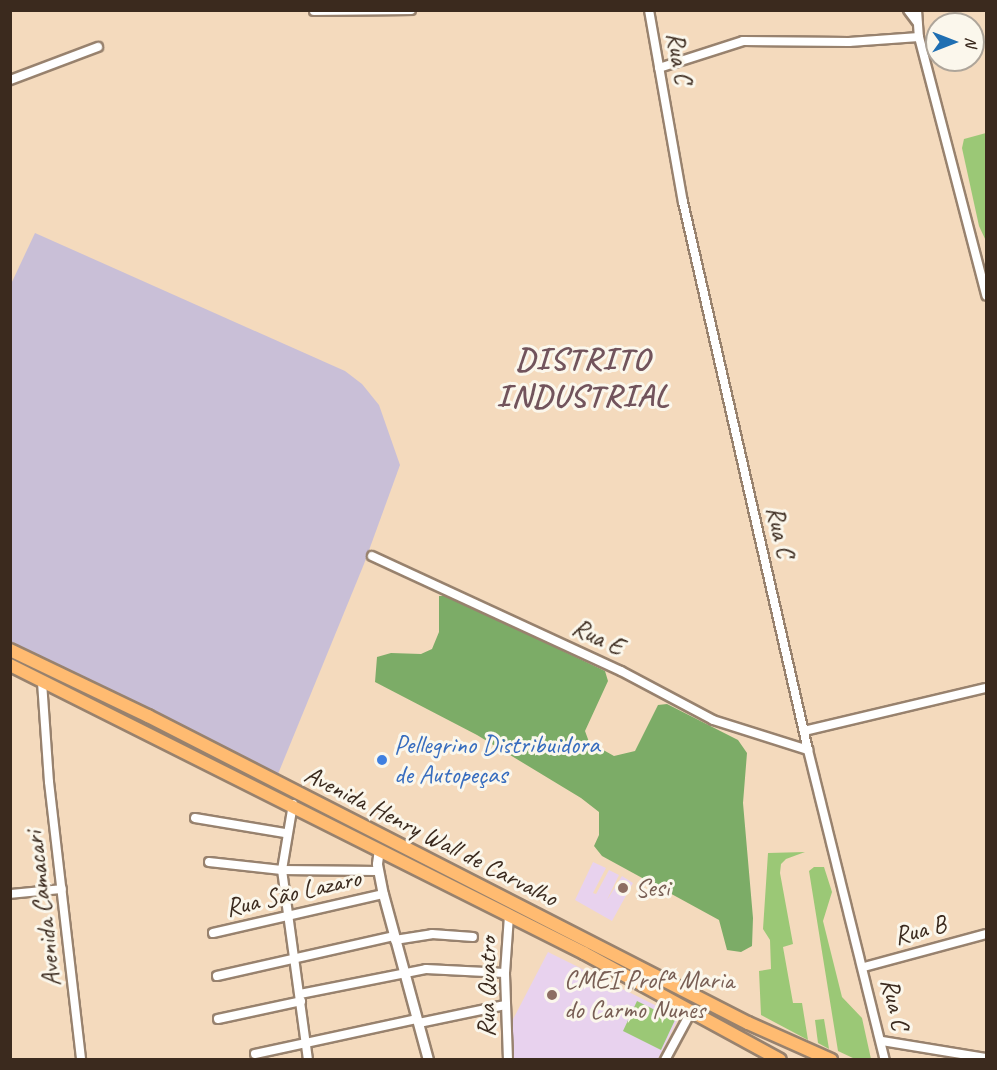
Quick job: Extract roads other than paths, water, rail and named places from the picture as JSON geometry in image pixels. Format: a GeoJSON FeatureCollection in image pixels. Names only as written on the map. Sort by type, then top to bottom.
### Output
{"type":"FeatureCollection","features":[{"type":"Feature","properties":{"kind":"main road","name":"Avenida Henry Wall de Carvalho"},"geometry":{"type":"LineString","coordinates":[[10,650],[44,664],[110,698],[313,808],[379,849],[692,1010],[778,1058]]}},
{"type":"Feature","properties":{"kind":"main road"},"geometry":{"type":"LineString","coordinates":[[39,680],[38,669],[44,664]]}},
{"type":"Feature","properties":{"kind":"main road","name":"Avenida Henry Wall de Carvalho"},"geometry":{"type":"LineString","coordinates":[[10,665],[103,713],[144,729],[293,804],[313,808],[388,838],[813,1056],[831,1059]]}},
{"type":"Feature","properties":{"kind":"main road"},"geometry":{"type":"LineString","coordinates":[[103,713],[110,698]]}},
{"type":"Feature","properties":{"kind":"main road"},"geometry":{"type":"LineString","coordinates":[[379,849],[388,838]]}},
{"type":"Feature","properties":{"kind":"main road"},"geometry":{"type":"LineString","coordinates":[[538,930],[544,918]]}},
{"type":"Feature","properties":{"kind":"street"},"geometry":{"type":"LineString","coordinates":[[314,11],[411,10]]}},
{"type":"Feature","properties":{"kind":"street","name":"Rua C"},"geometry":{"type":"LineString","coordinates":[[649,10],[683,202],[807,750],[864,967],[885,1059]]}},
{"type":"Feature","properties":{"kind":"street"},"geometry":{"type":"LineString","coordinates":[[908,10],[917,22]]}},
{"type":"Feature","properties":{"kind":"street"},"geometry":{"type":"LineString","coordinates":[[917,10],[920,37],[987,295]]}},
{"type":"Feature","properties":{"kind":"street"},"geometry":{"type":"LineString","coordinates":[[659,68],[742,40],[849,42],[920,37]]}},
{"type":"Feature","properties":{"kind":"street"},"geometry":{"type":"LineString","coordinates":[[10,80],[98,46]]}},
{"type":"Feature","properties":{"kind":"street","name":"Rua E"},"geometry":{"type":"LineString","coordinates":[[372,556],[621,671],[713,720],[807,750]]}},
{"type":"Feature","properties":{"kind":"street","name":"Avenida Camacari"},"geometry":{"type":"LineString","coordinates":[[39,680],[81,1059]]}},
{"type":"Feature","properties":{"kind":"street"},"geometry":{"type":"LineString","coordinates":[[804,731],[987,688]]}},
{"type":"Feature","properties":{"kind":"street"},"geometry":{"type":"LineString","coordinates":[[293,804],[285,833],[282,870],[296,958],[308,1059]]}},
{"type":"Feature","properties":{"kind":"street"},"geometry":{"type":"LineString","coordinates":[[195,819],[285,833]]}},
{"type":"Feature","properties":{"kind":"street"},"geometry":{"type":"LineString","coordinates":[[379,849],[378,871],[383,894],[428,1059]]}},
{"type":"Feature","properties":{"kind":"street"},"geometry":{"type":"LineString","coordinates":[[209,862],[282,870],[378,871]]}},
{"type":"Feature","properties":{"kind":"street"},"geometry":{"type":"LineString","coordinates":[[10,894],[62,889]]}},
{"type":"Feature","properties":{"kind":"street","name":"Rua São Lazaro"},"geometry":{"type":"LineString","coordinates":[[213,933],[383,894]]}},
{"type":"Feature","properties":{"kind":"street","name":"Rua Quatro"},"geometry":{"type":"LineString","coordinates":[[508,1059],[505,973],[509,916]]}},
{"type":"Feature","properties":{"kind":"street"},"geometry":{"type":"LineString","coordinates":[[217,976],[395,938],[432,934],[473,937]]}},
{"type":"Feature","properties":{"kind":"street","name":"Rua B"},"geometry":{"type":"LineString","coordinates":[[864,967],[987,934]]}},
{"type":"Feature","properties":{"kind":"street"},"geometry":{"type":"LineString","coordinates":[[218,1019],[405,974],[446,968],[505,973]]}},
{"type":"Feature","properties":{"kind":"street"},"geometry":{"type":"LineString","coordinates":[[255,1054],[505,1005]]}},
{"type":"Feature","properties":{"kind":"street"},"geometry":{"type":"LineString","coordinates":[[665,1059],[692,1010]]}},
{"type":"Feature","properties":{"kind":"street"},"geometry":{"type":"LineString","coordinates":[[882,1041],[987,1058]]}},
{"type":"Feature","properties":{"kind":"place","name":"Pellegrino Distribuidora de Autopeças"},"geometry":{"type":"Point","coordinates":[382,760]}},
{"type":"Feature","properties":{"kind":"place","name":"Sesi"},"geometry":{"type":"Point","coordinates":[623,888]}},
{"type":"Feature","properties":{"kind":"place","name":"CMEI Profª Maria do Carmo Nunes"},"geometry":{"type":"Point","coordinates":[552,995]}},
{"type":"Feature","properties":{"kind":"district","name":"DISTRITO INDUSTRIAL"},"geometry":{"type":"Point","coordinates":[583,378]}}]}
